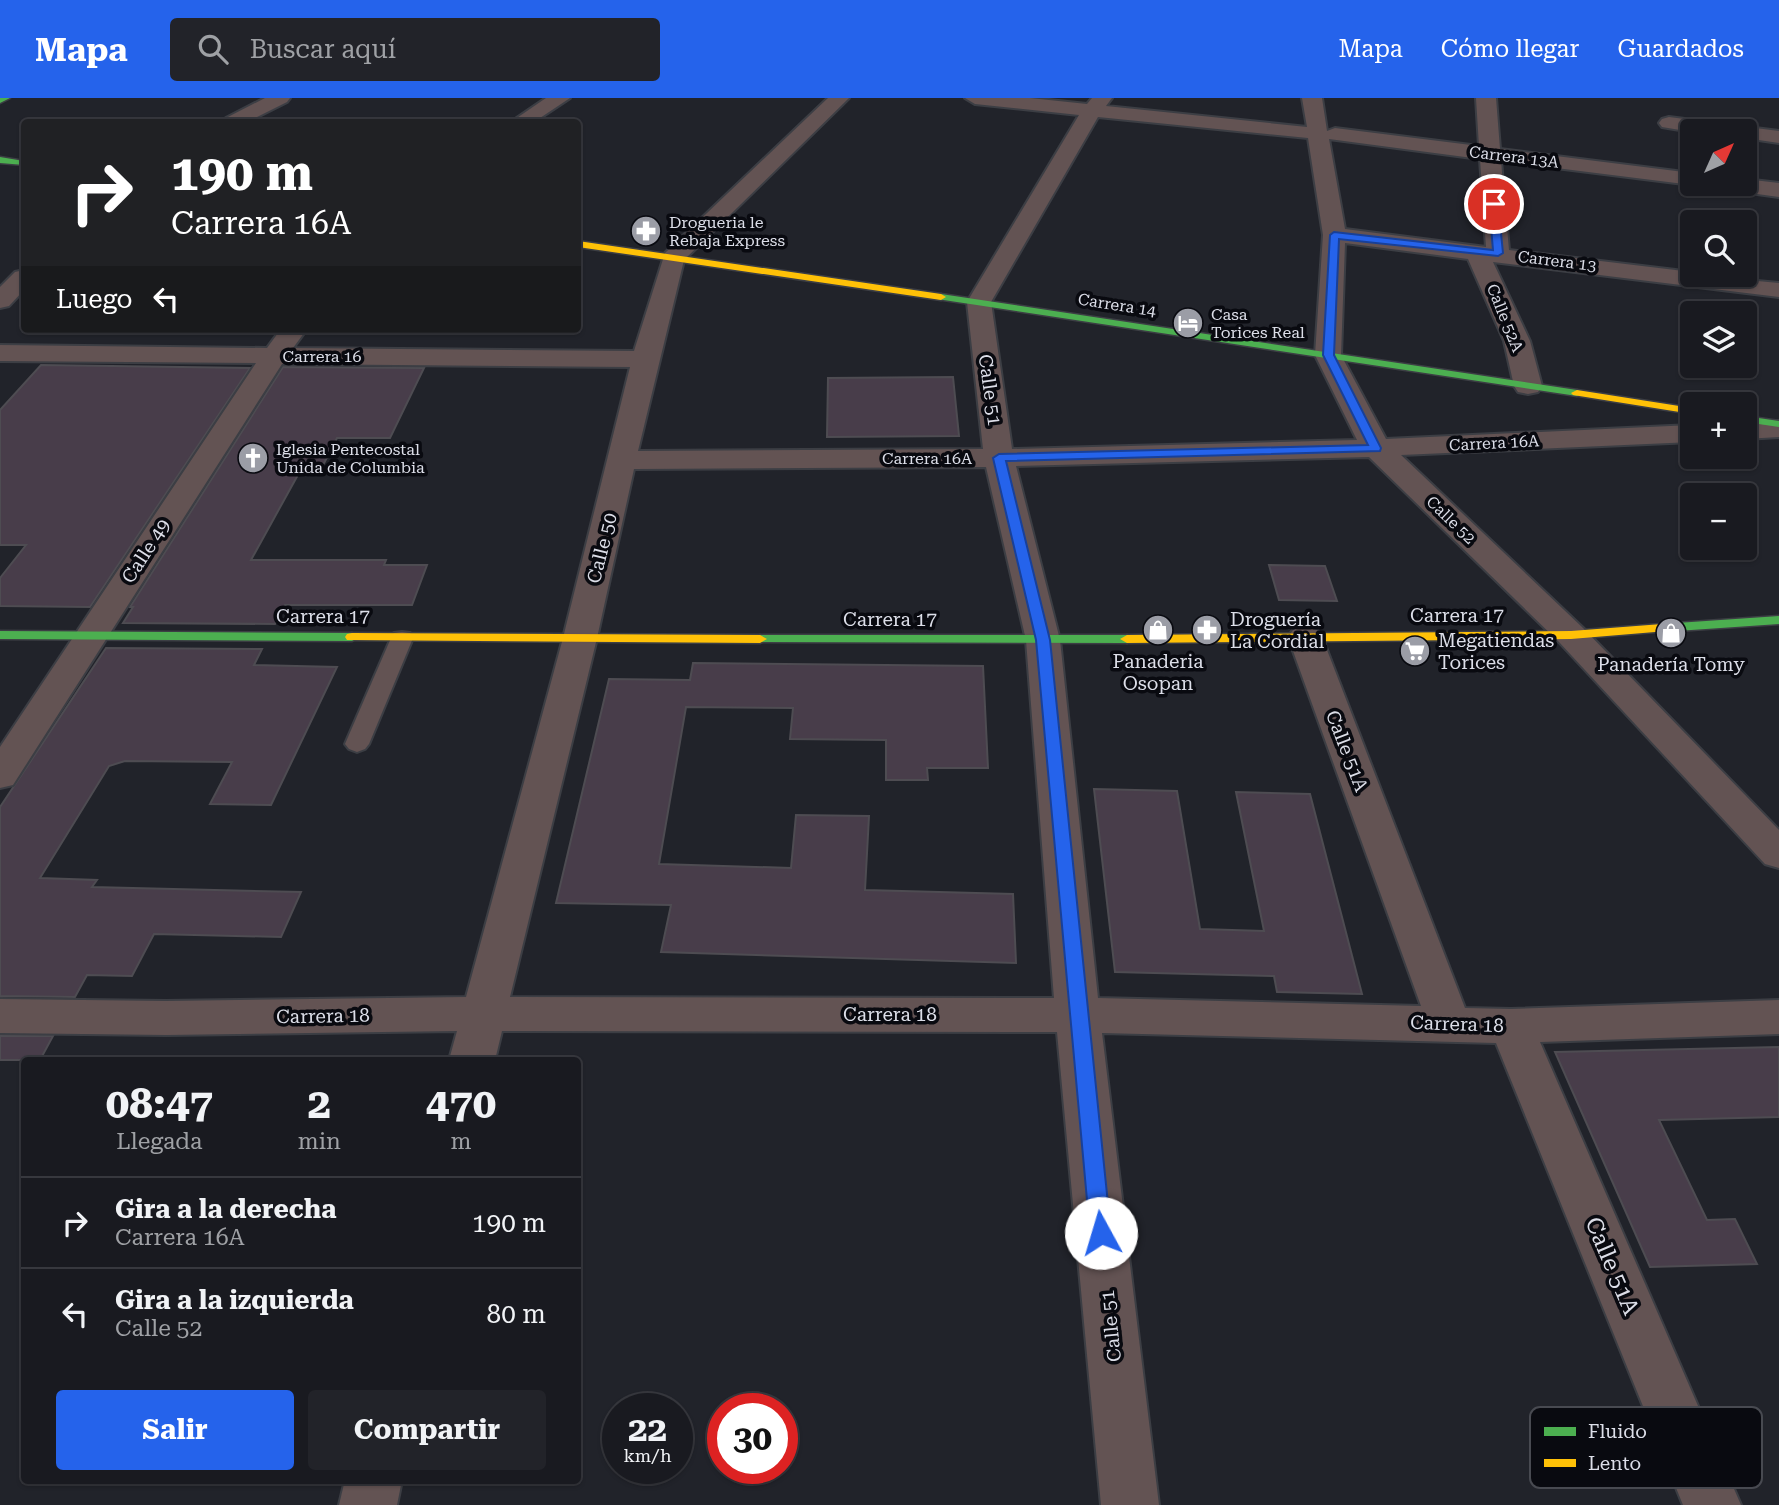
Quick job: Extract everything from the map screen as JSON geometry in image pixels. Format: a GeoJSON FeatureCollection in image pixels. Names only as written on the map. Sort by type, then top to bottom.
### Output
{"type":"FeatureCollection","features":[{"type":"Feature","properties":{"kind":"main road"},"geometry":{"type":"LineString","coordinates":[[0,101],[6,98]]}},
{"type":"Feature","properties":{"kind":"main road"},"geometry":{"type":"LineString","coordinates":[[0,160],[21,163]]}},
{"type":"Feature","properties":{"kind":"main road","name":"Carrera 14"},"geometry":{"type":"LineString","coordinates":[[581,244],[1680,409]]}},
{"type":"Feature","properties":{"kind":"main road"},"geometry":{"type":"LineString","coordinates":[[1757,421],[1779,426]]}},
{"type":"Feature","properties":{"kind":"main road","name":"Carrera 17"},"geometry":{"type":"LineString","coordinates":[[0,635],[1043,640],[1571,635],[1779,620]]}},
{"type":"Feature","properties":{"kind":"street"},"geometry":{"type":"LineString","coordinates":[[239,119],[280,98]]}},
{"type":"Feature","properties":{"kind":"street"},"geometry":{"type":"LineString","coordinates":[[526,119],[560,98]]}},
{"type":"Feature","properties":{"kind":"street"},"geometry":{"type":"LineString","coordinates":[[673,258],[839,98]]}},
{"type":"Feature","properties":{"kind":"street"},"geometry":{"type":"LineString","coordinates":[[975,98],[1097,104],[1306,133]]}},
{"type":"Feature","properties":{"kind":"street"},"geometry":{"type":"LineString","coordinates":[[1312,98],[1334,235],[1328,355]]}},
{"type":"Feature","properties":{"kind":"street","name":"Calle 52A"},"geometry":{"type":"LineString","coordinates":[[1486,98],[1490,155],[1487,252],[1517,341],[1528,386]]}},
{"type":"Feature","properties":{"kind":"street"},"geometry":{"type":"LineString","coordinates":[[979,302],[1097,104]]}},
{"type":"Feature","properties":{"kind":"street"},"geometry":{"type":"LineString","coordinates":[[1669,123],[1680,124]]}},
{"type":"Feature","properties":{"kind":"street","name":"Carrera 13A"},"geometry":{"type":"LineString","coordinates":[[1335,134],[1680,178]]}},
{"type":"Feature","properties":{"kind":"street"},"geometry":{"type":"LineString","coordinates":[[1757,134],[1779,137]]}},
{"type":"Feature","properties":{"kind":"street"},"geometry":{"type":"LineString","coordinates":[[1757,187],[1779,190]]}},
{"type":"Feature","properties":{"kind":"street","name":"Carrera 13"},"geometry":{"type":"LineString","coordinates":[[1334,235],[1779,290]]}},
{"type":"Feature","properties":{"kind":"street","name":"Calle 50"},"geometry":{"type":"LineString","coordinates":[[473,1057],[580,638],[645,359],[673,258]]}},
{"type":"Feature","properties":{"kind":"street"},"geometry":{"type":"LineString","coordinates":[[0,301],[21,280]]}},
{"type":"Feature","properties":{"kind":"street","name":"Calle 51"},"geometry":{"type":"LineString","coordinates":[[979,302],[999,458],[1043,640],[1078,1015],[1130,1505]]}},
{"type":"Feature","properties":{"kind":"street","name":"Calle 49"},"geometry":{"type":"LineString","coordinates":[[0,776],[274,356],[292,333]]}},
{"type":"Feature","properties":{"kind":"street","name":"Carrera 16"},"geometry":{"type":"LineString","coordinates":[[0,353],[645,359]]}},
{"type":"Feature","properties":{"kind":"street","name":"Calle 52"},"geometry":{"type":"LineString","coordinates":[[1328,355],[1376,448],[1571,635],[1779,854]]}},
{"type":"Feature","properties":{"kind":"street"},"geometry":{"type":"LineString","coordinates":[[1757,429],[1779,426]]}},
{"type":"Feature","properties":{"kind":"street","name":"Carrera 16A"},"geometry":{"type":"LineString","coordinates":[[623,460],[999,458],[1376,448],[1680,434]]}},
{"type":"Feature","properties":{"kind":"street","name":"Calle 51A"},"geometry":{"type":"LineString","coordinates":[[1305,637],[1449,1023]]}},
{"type":"Feature","properties":{"kind":"street","name":"Carrera 18"},"geometry":{"type":"LineString","coordinates":[[0,1016],[166,1018],[483,1014],[1078,1015],[1511,1026],[1779,1017]]}},
{"type":"Feature","properties":{"kind":"street","name":"Calle 51A"},"geometry":{"type":"LineString","coordinates":[[1511,1026],[1671,1407]]}},
{"type":"Feature","properties":{"kind":"street"},"geometry":{"type":"LineString","coordinates":[[368,1505],[373,1484]]}},
{"type":"Feature","properties":{"kind":"street","name":"Calle 51A"},"geometry":{"type":"LineString","coordinates":[[1705,1488],[1712,1505]]}},
{"type":"Feature","properties":{"kind":"lane"},"geometry":{"type":"LineString","coordinates":[[358,744],[401,638]]}},
{"type":"Feature","properties":{"kind":"building"},"geometry":{"type":"Polygon","coordinates":[[[41,365],[250,368],[90,607],[0,606],[0,578],[26,545],[0,545],[0,410],[41,365]]]}},
{"type":"Feature","properties":{"kind":"building"},"geometry":{"type":"Polygon","coordinates":[[[283,367],[424,368],[390,438],[337,438],[319,473],[299,473],[251,560],[386,560],[384,565],[427,565],[412,605],[285,605],[275,624],[123,623],[133,607],[130,607],[283,367]]]}},
{"type":"Feature","properties":{"kind":"building"},"geometry":{"type":"Polygon","coordinates":[[[953,377],[959,436],[827,437],[828,378],[953,377]]]}},
{"type":"Feature","properties":{"kind":"building"},"geometry":{"type":"Polygon","coordinates":[[[1269,565],[1325,566],[1337,601],[1279,600],[1269,565]]]}},
{"type":"Feature","properties":{"kind":"building"},"geometry":{"type":"Polygon","coordinates":[[[106,648],[262,649],[254,665],[337,667],[271,805],[210,804],[232,762],[125,761],[109,766],[40,878],[97,880],[92,887],[301,892],[281,937],[154,934],[132,976],[87,975],[75,997],[0,996],[0,807],[106,648]]]}},
{"type":"Feature","properties":{"kind":"building"},"geometry":{"type":"Polygon","coordinates":[[[693,663],[983,666],[988,768],[927,768],[928,780],[886,780],[886,740],[790,739],[793,708],[686,707],[659,864],[791,868],[796,815],[869,816],[865,890],[1013,894],[1016,963],[661,952],[671,905],[556,903],[609,679],[690,680],[693,663]]]}},
{"type":"Feature","properties":{"kind":"building"},"geometry":{"type":"Polygon","coordinates":[[[1094,789],[1177,791],[1200,929],[1264,931],[1236,792],[1310,794],[1362,994],[1277,992],[1274,976],[1115,972],[1094,789]]]}},
{"type":"Feature","properties":{"kind":"building"},"geometry":{"type":"Polygon","coordinates":[[[0,1036],[53,1036],[42,1057],[0,1060],[0,1036]]]}},
{"type":"Feature","properties":{"kind":"building"},"geometry":{"type":"Polygon","coordinates":[[[1779,1047],[1779,1117],[1659,1120],[1707,1220],[1735,1219],[1757,1264],[1650,1267],[1555,1052],[1779,1047]]]}},
{"type":"Feature","properties":{"kind":"traffic: fast"},"geometry":{"type":"LineString","coordinates":[[0,101],[6,98]]}},
{"type":"Feature","properties":{"kind":"traffic: fast"},"geometry":{"type":"LineString","coordinates":[[0,160],[21,163]]}},
{"type":"Feature","properties":{"kind":"traffic: fast"},"geometry":{"type":"LineString","coordinates":[[941,297],[1577,393]]}},
{"type":"Feature","properties":{"kind":"traffic: fast"},"geometry":{"type":"LineString","coordinates":[[1757,421],[1779,424]]}},
{"type":"Feature","properties":{"kind":"traffic: fast"},"geometry":{"type":"LineString","coordinates":[[1662,628],[1779,620]]}},
{"type":"Feature","properties":{"kind":"traffic: fast"},"geometry":{"type":"LineString","coordinates":[[0,635],[352,637]]}},
{"type":"Feature","properties":{"kind":"traffic: fast"},"geometry":{"type":"LineString","coordinates":[[760,639],[1127,639]]}},
{"type":"Feature","properties":{"kind":"traffic: slow"},"geometry":{"type":"LineString","coordinates":[[581,244],[941,297]]}},
{"type":"Feature","properties":{"kind":"traffic: slow"},"geometry":{"type":"LineString","coordinates":[[1577,393],[1680,409]]}},
{"type":"Feature","properties":{"kind":"traffic: slow"},"geometry":{"type":"LineString","coordinates":[[1127,639],[1571,635],[1662,628]]}},
{"type":"Feature","properties":{"kind":"traffic: slow"},"geometry":{"type":"LineString","coordinates":[[352,637],[760,639]]}},
{"type":"Feature","properties":{"kind":"place","name":"Drogueria le Rebaja Express"},"geometry":{"type":"Point","coordinates":[646,231]}},
{"type":"Feature","properties":{"kind":"place","name":"Casa Torices Real"},"geometry":{"type":"Point","coordinates":[1188,323]}},
{"type":"Feature","properties":{"kind":"place","name":"Iglesia Pentecostal Unida de Columbia"},"geometry":{"type":"Point","coordinates":[253,458]}},
{"type":"Feature","properties":{"kind":"place","name":"Panaderia Osopan"},"geometry":{"type":"Point","coordinates":[1158,630]}},
{"type":"Feature","properties":{"kind":"place","name":"Droguería La Cordial"},"geometry":{"type":"Point","coordinates":[1207,630]}},
{"type":"Feature","properties":{"kind":"place","name":"Panadería Tomy"},"geometry":{"type":"Point","coordinates":[1671,633]}},
{"type":"Feature","properties":{"kind":"place","name":"Megatiendas Torices"},"geometry":{"type":"Point","coordinates":[1415,651]}},
{"type":"Feature","properties":{"kind":"route"},"geometry":{"type":"LineString","coordinates":[[1101,1233],[1043,640],[999,458],[1376,448],[1328,355],[1334,235],[1498,253],[1494,204]]}}]}
